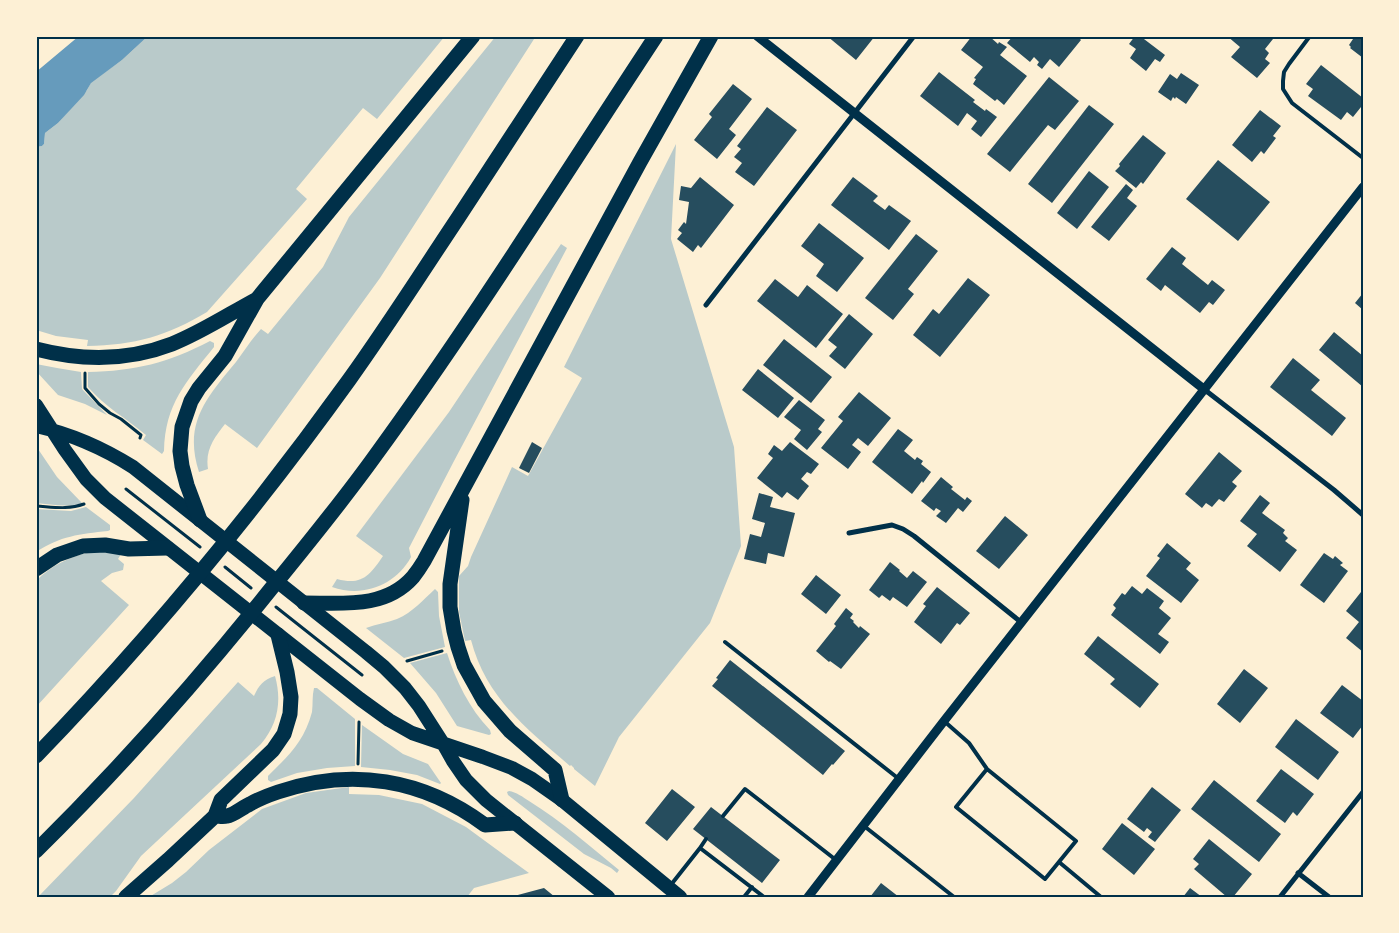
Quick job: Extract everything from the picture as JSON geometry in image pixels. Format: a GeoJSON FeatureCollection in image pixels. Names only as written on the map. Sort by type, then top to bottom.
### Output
{"type":"FeatureCollection","features":[{"type":"Feature","properties":{"kind":"highway"},"geometry":{"type":"LineString","coordinates":[[200,520],[187,485],[180,451],[182,427],[191,401],[225,356],[257,299],[473,36]]}},
{"type":"Feature","properties":{"kind":"highway"},"geometry":{"type":"LineString","coordinates":[[36,756],[98,691],[162,618],[264,493],[350,379],[577,36]]}},
{"type":"Feature","properties":{"kind":"highway"},"geometry":{"type":"LineString","coordinates":[[304,603],[359,604],[390,596],[414,576],[424,561],[640,162],[711,36]]}},
{"type":"Feature","properties":{"kind":"highway"},"geometry":{"type":"LineString","coordinates":[[36,851],[111,774],[214,660],[374,459],[416,400],[656,37]]}},
{"type":"Feature","properties":{"kind":"highway"},"geometry":{"type":"LineString","coordinates":[[36,349],[67,356],[96,358],[145,352],[172,344],[187,337],[257,299]]}},
{"type":"Feature","properties":{"kind":"highway"},"geometry":{"type":"LineString","coordinates":[[36,405],[86,479],[105,498],[353,694],[389,720],[412,733],[512,768],[532,779],[562,800],[680,897]]}},
{"type":"Feature","properties":{"kind":"highway"},"geometry":{"type":"LineString","coordinates":[[36,426],[78,438],[114,455],[133,467],[378,662],[405,688],[419,706],[452,761],[466,780],[486,800],[608,897]]}},
{"type":"Feature","properties":{"kind":"highway"},"geometry":{"type":"LineString","coordinates":[[463,488],[450,584],[450,607],[458,647],[474,685],[489,708],[510,731],[555,770],[562,800]]}},
{"type":"Feature","properties":{"kind":"highway"},"geometry":{"type":"LineString","coordinates":[[36,569],[57,555],[83,546],[105,545],[129,549],[167,548]]}},
{"type":"Feature","properties":{"kind":"highway"},"geometry":{"type":"LineString","coordinates":[[126,897],[215,816],[222,800],[273,750],[284,734],[291,704],[290,690],[278,635]]}},
{"type":"Feature","properties":{"kind":"highway"},"geometry":{"type":"LineString","coordinates":[[215,816],[227,816],[264,797],[288,789],[322,782],[358,779],[393,783],[435,796],[468,813],[485,826],[515,823]]}},
{"type":"Feature","properties":{"kind":"street"},"geometry":{"type":"LineString","coordinates":[[757,36],[1334,490],[1363,515]]}},
{"type":"Feature","properties":{"kind":"street"},"geometry":{"type":"LineString","coordinates":[[706,306],[914,36]]}},
{"type":"Feature","properties":{"kind":"street"},"geometry":{"type":"LineString","coordinates":[[808,897],[1363,187]]}},
{"type":"Feature","properties":{"kind":"street"},"geometry":{"type":"LineString","coordinates":[[849,533],[892,525],[903,529],[1022,623]]}},
{"type":"Feature","properties":{"kind":"street"},"geometry":{"type":"LineString","coordinates":[[1280,897],[1363,792]]}},
{"type":"Feature","properties":{"kind":"street"},"geometry":{"type":"LineString","coordinates":[[1298,873],[1328,897]]}},
{"type":"Feature","properties":{"kind":"lane"},"geometry":{"type":"LineString","coordinates":[[1310,36],[1284,72],[1283,89],[1292,103],[1363,158]]}},
{"type":"Feature","properties":{"kind":"lane"},"geometry":{"type":"LineString","coordinates":[[725,642],[899,779]]}},
{"type":"Feature","properties":{"kind":"lane"},"geometry":{"type":"LineString","coordinates":[[944,721],[969,743],[987,769],[1076,841],[1045,878],[956,807],[987,769]]}},
{"type":"Feature","properties":{"kind":"lane"},"geometry":{"type":"LineString","coordinates":[[723,816],[745,789],[836,860]]}},
{"type":"Feature","properties":{"kind":"lane"},"geometry":{"type":"LineString","coordinates":[[864,826],[954,897]]}},
{"type":"Feature","properties":{"kind":"lane"},"geometry":{"type":"LineString","coordinates":[[668,888],[706,838]]}},
{"type":"Feature","properties":{"kind":"lane"},"geometry":{"type":"LineString","coordinates":[[700,848],[764,897]]}},
{"type":"Feature","properties":{"kind":"lane"},"geometry":{"type":"LineString","coordinates":[[1059,862],[1101,897]]}},
{"type":"Feature","properties":{"kind":"lane"},"geometry":{"type":"LineString","coordinates":[[744,897],[752,887]]}},
{"type":"Feature","properties":{"kind":"path"},"geometry":{"type":"LineString","coordinates":[[85,372],[85,388],[99,404],[141,435],[140,438]]}},
{"type":"Feature","properties":{"kind":"path"},"geometry":{"type":"LineString","coordinates":[[129,485],[125,491],[202,549]]}},
{"type":"Feature","properties":{"kind":"path"},"geometry":{"type":"LineString","coordinates":[[36,506],[74,508],[84,504]]}},
{"type":"Feature","properties":{"kind":"path"},"geometry":{"type":"LineString","coordinates":[[225,567],[256,591]]}},
{"type":"Feature","properties":{"kind":"path"},"geometry":{"type":"LineString","coordinates":[[271,603],[362,675]]}},
{"type":"Feature","properties":{"kind":"path"},"geometry":{"type":"LineString","coordinates":[[407,661],[446,650]]}},
{"type":"Feature","properties":{"kind":"path"},"geometry":{"type":"LineString","coordinates":[[358,767],[359,722]]}},
{"type":"Feature","properties":{"kind":"shaded area"},"geometry":{"type":"Polygon","coordinates":[[[148,36],[445,36],[377,119],[363,108],[296,189],[307,199],[207,312],[178,327],[150,338],[120,344],[87,346],[88,340],[56,336],[36,330],[36,147],[44,144],[45,133],[58,123],[87,90],[91,82],[122,60],[148,36]]]}},
{"type":"Feature","properties":{"kind":"shaded area"},"geometry":{"type":"Polygon","coordinates":[[[496,36],[536,36],[380,278],[257,448],[225,424],[214,439],[209,450],[208,469],[199,472],[194,439],[196,425],[207,399],[257,333],[261,329],[268,334],[323,267],[349,217],[496,36]]]}},
{"type":"Feature","properties":{"kind":"shaded area"},"geometry":{"type":"Polygon","coordinates":[[[676,144],[671,239],[734,447],[741,546],[710,623],[619,737],[595,786],[538,739],[498,696],[478,661],[471,640],[465,641],[459,612],[459,576],[468,566],[512,467],[528,476],[582,378],[564,367],[676,144]]]}},
{"type":"Feature","properties":{"kind":"shaded area"},"geometry":{"type":"Polygon","coordinates":[[[561,244],[567,248],[409,548],[411,557],[405,567],[388,582],[378,587],[355,591],[332,587],[337,579],[353,581],[364,577],[374,569],[383,556],[356,536],[449,412],[561,244]]]}},
{"type":"Feature","properties":{"kind":"shaded area"},"geometry":{"type":"Polygon","coordinates":[[[210,341],[214,343],[214,347],[186,383],[173,407],[168,420],[162,454],[143,440],[146,435],[88,387],[88,372],[136,368],[180,355],[210,341]]]}},
{"type":"Feature","properties":{"kind":"shaded area"},"geometry":{"type":"Polygon","coordinates":[[[36,364],[81,372],[82,389],[107,415],[85,404],[58,395],[36,371],[36,364]]]}},
{"type":"Feature","properties":{"kind":"shaded area"},"geometry":{"type":"Polygon","coordinates":[[[36,448],[57,477],[82,503],[65,505],[36,503],[36,448]]]}},
{"type":"Feature","properties":{"kind":"shaded area"},"geometry":{"type":"Polygon","coordinates":[[[86,507],[110,525],[110,530],[62,539],[36,552],[36,509],[71,511],[86,507]]]}},
{"type":"Feature","properties":{"kind":"shaded area"},"geometry":{"type":"Polygon","coordinates":[[[90,552],[121,554],[118,559],[124,564],[123,570],[112,573],[101,581],[129,605],[36,707],[36,581],[61,562],[90,552]]]}},
{"type":"Feature","properties":{"kind":"shaded area"},"geometry":{"type":"Polygon","coordinates":[[[435,589],[438,592],[439,616],[445,647],[404,658],[366,628],[403,616],[418,606],[435,589]]]}},
{"type":"Feature","properties":{"kind":"shaded area"},"geometry":{"type":"Polygon","coordinates":[[[447,653],[464,694],[491,734],[457,726],[436,693],[410,663],[447,653]]]}},
{"type":"Feature","properties":{"kind":"shaded area"},"geometry":{"type":"Polygon","coordinates":[[[275,676],[278,694],[277,712],[267,736],[261,744],[141,856],[110,897],[38,897],[134,798],[238,682],[254,696],[262,683],[275,676]]]}},
{"type":"Feature","properties":{"kind":"shaded area"},"geometry":{"type":"Polygon","coordinates":[[[314,688],[317,688],[355,719],[355,766],[297,773],[271,782],[268,780],[268,776],[289,754],[305,732],[312,712],[314,688]]]}},
{"type":"Feature","properties":{"kind":"shaded area"},"geometry":{"type":"Polygon","coordinates":[[[362,725],[403,754],[428,764],[441,783],[417,775],[361,767],[362,725]]]}},
{"type":"Feature","properties":{"kind":"shaded area"},"geometry":{"type":"Polygon","coordinates":[[[349,787],[349,794],[379,795],[422,804],[466,827],[529,873],[474,888],[467,897],[149,897],[172,883],[209,850],[262,809],[306,793],[349,787]]]}},
{"type":"Feature","properties":{"kind":"shaded area"},"geometry":{"type":"Polygon","coordinates":[[[507,792],[522,796],[564,825],[619,870],[617,873],[584,854],[508,795],[507,792]]]}},
{"type":"Feature","properties":{"kind":"water"},"geometry":{"type":"Polygon","coordinates":[[[79,36],[148,36],[122,60],[91,83],[84,95],[58,123],[45,133],[44,144],[36,147],[36,72],[79,36]]]}},
{"type":"Feature","properties":{"kind":"building"},"geometry":{"type":"Polygon","coordinates":[[[827,36],[875,36],[856,60],[827,36]]]}},
{"type":"Feature","properties":{"kind":"building"},"geometry":{"type":"Polygon","coordinates":[[[972,36],[989,36],[998,44],[999,42],[1007,47],[1000,55],[1027,76],[1004,105],[997,99],[995,101],[973,84],[976,79],[974,78],[983,67],[961,50],[972,36]]]}},
{"type":"Feature","properties":{"kind":"building"},"geometry":{"type":"Polygon","coordinates":[[[1013,36],[1077,36],[1081,40],[1059,67],[1050,59],[1042,69],[1037,65],[1039,62],[1034,57],[1030,62],[1007,43],[1013,36]]]}},
{"type":"Feature","properties":{"kind":"building"},"geometry":{"type":"Polygon","coordinates":[[[1135,36],[1140,36],[1165,55],[1160,62],[1155,59],[1146,71],[1130,58],[1136,49],[1129,44],[1135,36]]]}},
{"type":"Feature","properties":{"kind":"building"},"geometry":{"type":"Polygon","coordinates":[[[1227,36],[1270,36],[1273,39],[1265,49],[1269,53],[1265,59],[1270,63],[1257,78],[1231,57],[1240,47],[1227,36]]]}},
{"type":"Feature","properties":{"kind":"building"},"geometry":{"type":"Polygon","coordinates":[[[1355,36],[1363,36],[1363,58],[1350,48],[1349,45],[1355,36]]]}},
{"type":"Feature","properties":{"kind":"building"},"geometry":{"type":"Polygon","coordinates":[[[1321,65],[1363,98],[1363,109],[1361,107],[1353,117],[1347,112],[1341,120],[1308,96],[1313,89],[1306,84],[1321,65]]]}},
{"type":"Feature","properties":{"kind":"building"},"geometry":{"type":"Polygon","coordinates":[[[939,72],[975,100],[973,102],[997,117],[981,137],[971,129],[977,121],[967,113],[958,126],[920,96],[939,72]]]}},
{"type":"Feature","properties":{"kind":"building"},"geometry":{"type":"Polygon","coordinates":[[[1181,73],[1199,85],[1186,104],[1176,97],[1175,99],[1173,97],[1171,101],[1158,92],[1170,74],[1177,79],[1181,73]]]}},
{"type":"Feature","properties":{"kind":"building"},"geometry":{"type":"Polygon","coordinates":[[[1049,77],[1079,101],[1055,130],[1048,125],[1010,172],[987,154],[1049,77]]]}},
{"type":"Feature","properties":{"kind":"building"},"geometry":{"type":"Polygon","coordinates":[[[733,84],[752,99],[729,129],[736,135],[717,159],[694,140],[712,117],[709,114],[733,84]]]}},
{"type":"Feature","properties":{"kind":"building"},"geometry":{"type":"Polygon","coordinates":[[[1089,105],[1114,124],[1052,203],[1028,184],[1089,105]]]}},
{"type":"Feature","properties":{"kind":"building"},"geometry":{"type":"Polygon","coordinates":[[[767,107],[797,130],[754,186],[735,172],[742,163],[734,157],[741,149],[737,146],[767,107]]]}},
{"type":"Feature","properties":{"kind":"building"},"geometry":{"type":"Polygon","coordinates":[[[1260,110],[1281,126],[1273,136],[1276,138],[1264,154],[1261,151],[1252,162],[1232,145],[1260,110]]]}},
{"type":"Feature","properties":{"kind":"building"},"geometry":{"type":"Polygon","coordinates":[[[1143,135],[1166,153],[1143,184],[1141,182],[1136,188],[1115,171],[1143,135]]]}},
{"type":"Feature","properties":{"kind":"building"},"geometry":{"type":"Polygon","coordinates":[[[1218,160],[1270,202],[1238,241],[1186,199],[1218,160]]]}},
{"type":"Feature","properties":{"kind":"building"},"geometry":{"type":"Polygon","coordinates":[[[1089,171],[1109,187],[1077,229],[1057,213],[1089,171]]]}},
{"type":"Feature","properties":{"kind":"building"},"geometry":{"type":"Polygon","coordinates":[[[700,177],[734,205],[701,248],[698,245],[693,252],[677,239],[682,233],[678,230],[684,222],[686,224],[689,202],[679,200],[681,186],[691,188],[700,177]]]}},
{"type":"Feature","properties":{"kind":"building"},"geometry":{"type":"Polygon","coordinates":[[[853,177],[878,196],[873,201],[885,210],[889,205],[911,221],[889,250],[831,205],[853,177]]]}},
{"type":"Feature","properties":{"kind":"building"},"geometry":{"type":"Polygon","coordinates":[[[1126,184],[1133,190],[1127,198],[1137,206],[1109,241],[1091,227],[1126,184]]]}},
{"type":"Feature","properties":{"kind":"building"},"geometry":{"type":"Polygon","coordinates":[[[819,223],[864,258],[837,292],[816,276],[824,264],[801,246],[819,223]]]}},
{"type":"Feature","properties":{"kind":"building"},"geometry":{"type":"Polygon","coordinates":[[[916,234],[938,251],[908,289],[914,294],[893,320],[865,298],[916,234]]]}},
{"type":"Feature","properties":{"kind":"building"},"geometry":{"type":"Polygon","coordinates":[[[1172,247],[1186,258],[1182,264],[1208,285],[1212,280],[1225,290],[1213,305],[1209,302],[1200,313],[1165,285],[1161,291],[1146,279],[1172,247]]]}},
{"type":"Feature","properties":{"kind":"building"},"geometry":{"type":"Polygon","coordinates":[[[968,278],[990,295],[940,357],[913,335],[933,309],[939,314],[968,278]]]}},
{"type":"Feature","properties":{"kind":"building"},"geometry":{"type":"Polygon","coordinates":[[[775,279],[798,297],[807,285],[843,314],[816,348],[757,301],[775,279]]]}},
{"type":"Feature","properties":{"kind":"building"},"geometry":{"type":"Polygon","coordinates":[[[1363,293],[1363,310],[1355,303],[1363,293]]]}},
{"type":"Feature","properties":{"kind":"building"},"geometry":{"type":"Polygon","coordinates":[[[849,314],[873,334],[845,369],[829,356],[837,347],[828,340],[849,314]]]}},
{"type":"Feature","properties":{"kind":"building"},"geometry":{"type":"Polygon","coordinates":[[[1334,332],[1363,356],[1363,387],[1319,350],[1334,332]]]}},
{"type":"Feature","properties":{"kind":"building"},"geometry":{"type":"Polygon","coordinates":[[[784,339],[832,377],[811,403],[763,365],[784,339]]]}},
{"type":"Feature","properties":{"kind":"building"},"geometry":{"type":"Polygon","coordinates":[[[1293,358],[1320,380],[1311,390],[1346,418],[1332,436],[1270,387],[1293,358]]]}},
{"type":"Feature","properties":{"kind":"building"},"geometry":{"type":"Polygon","coordinates":[[[758,369],[794,398],[778,418],[742,390],[758,369]]]}},
{"type":"Feature","properties":{"kind":"building"},"geometry":{"type":"Polygon","coordinates":[[[859,392],[891,418],[868,446],[858,438],[852,445],[861,452],[848,469],[821,448],[843,421],[838,417],[859,392]]]}},
{"type":"Feature","properties":{"kind":"building"},"geometry":{"type":"Polygon","coordinates":[[[799,400],[825,420],[818,429],[822,432],[807,450],[794,439],[801,430],[784,417],[799,400]]]}},
{"type":"Feature","properties":{"kind":"building"},"geometry":{"type":"Polygon","coordinates":[[[898,429],[913,440],[904,451],[915,460],[917,457],[923,461],[921,464],[931,472],[912,494],[872,462],[898,429]]]}},
{"type":"Feature","properties":{"kind":"building"},"geometry":{"type":"Polygon","coordinates":[[[532,442],[542,448],[529,473],[519,468],[532,442]]]}},
{"type":"Feature","properties":{"kind":"building"},"geometry":{"type":"Polygon","coordinates":[[[790,442],[819,464],[811,474],[807,472],[801,479],[809,486],[798,500],[787,492],[782,498],[757,478],[773,458],[768,454],[774,445],[782,451],[790,442]]]}},
{"type":"Feature","properties":{"kind":"building"},"geometry":{"type":"Polygon","coordinates":[[[1219,452],[1242,471],[1232,482],[1237,486],[1224,502],[1219,499],[1212,507],[1206,503],[1202,508],[1185,494],[1219,452]]]}},
{"type":"Feature","properties":{"kind":"building"},"geometry":{"type":"Polygon","coordinates":[[[941,477],[953,487],[951,489],[965,500],[967,497],[972,501],[963,512],[958,508],[946,523],[936,516],[941,511],[936,508],[934,511],[921,501],[941,477]]]}},
{"type":"Feature","properties":{"kind":"building"},"geometry":{"type":"Polygon","coordinates":[[[759,493],[773,497],[770,507],[795,513],[784,557],[768,553],[766,564],[744,559],[750,534],[761,537],[765,523],[752,519],[759,493]]]}},
{"type":"Feature","properties":{"kind":"building"},"geometry":{"type":"Polygon","coordinates":[[[1260,495],[1270,503],[1262,513],[1285,530],[1283,533],[1288,538],[1285,541],[1297,550],[1280,572],[1247,546],[1257,534],[1240,521],[1260,495]]]}},
{"type":"Feature","properties":{"kind":"building"},"geometry":{"type":"Polygon","coordinates":[[[1005,516],[1028,535],[999,569],[976,551],[1005,516]]]}},
{"type":"Feature","properties":{"kind":"building"},"geometry":{"type":"Polygon","coordinates":[[[1167,543],[1191,563],[1186,569],[1199,580],[1181,603],[1146,576],[1160,558],[1157,556],[1167,543]]]}},
{"type":"Feature","properties":{"kind":"building"},"geometry":{"type":"Polygon","coordinates":[[[1324,553],[1333,559],[1335,556],[1343,563],[1340,565],[1348,571],[1324,603],[1300,585],[1324,553]]]}},
{"type":"Feature","properties":{"kind":"building"},"geometry":{"type":"Polygon","coordinates":[[[890,562],[907,578],[913,571],[927,582],[907,607],[893,597],[890,601],[882,595],[879,598],[869,590],[890,562]]]}},
{"type":"Feature","properties":{"kind":"building"},"geometry":{"type":"Polygon","coordinates":[[[816,575],[841,595],[826,614],[801,594],[816,575]]]}},
{"type":"Feature","properties":{"kind":"building"},"geometry":{"type":"Polygon","coordinates":[[[1132,586],[1142,594],[1147,588],[1164,601],[1159,608],[1171,618],[1158,634],[1169,642],[1160,654],[1111,615],[1116,608],[1113,605],[1122,593],[1125,595],[1132,586]]]}},
{"type":"Feature","properties":{"kind":"building"},"geometry":{"type":"Polygon","coordinates":[[[937,587],[970,613],[960,625],[957,623],[941,644],[914,622],[926,606],[923,604],[937,587]]]}},
{"type":"Feature","properties":{"kind":"building"},"geometry":{"type":"Polygon","coordinates":[[[1361,592],[1363,593],[1363,652],[1346,638],[1359,622],[1346,611],[1361,592]]]}},
{"type":"Feature","properties":{"kind":"building"},"geometry":{"type":"Polygon","coordinates":[[[846,608],[853,614],[850,618],[853,622],[870,634],[841,669],[816,651],[836,626],[834,624],[846,608]]]}},
{"type":"Feature","properties":{"kind":"building"},"geometry":{"type":"Polygon","coordinates":[[[1098,636],[1159,684],[1140,708],[1110,684],[1115,679],[1084,654],[1098,636]]]}},
{"type":"Feature","properties":{"kind":"building"},"geometry":{"type":"Polygon","coordinates":[[[730,660],[845,751],[823,775],[712,686],[730,660]]]}},
{"type":"Feature","properties":{"kind":"building"},"geometry":{"type":"Polygon","coordinates":[[[1244,669],[1268,688],[1240,723],[1217,704],[1244,669]]]}},
{"type":"Feature","properties":{"kind":"building"},"geometry":{"type":"Polygon","coordinates":[[[1342,685],[1363,701],[1363,725],[1353,738],[1320,713],[1342,685]]]}},
{"type":"Feature","properties":{"kind":"building"},"geometry":{"type":"Polygon","coordinates":[[[1296,719],[1339,752],[1318,780],[1275,747],[1296,719]]]}},
{"type":"Feature","properties":{"kind":"building"},"geometry":{"type":"Polygon","coordinates":[[[1281,769],[1314,794],[1297,816],[1293,812],[1285,823],[1256,801],[1281,769]]]}},
{"type":"Feature","properties":{"kind":"building"},"geometry":{"type":"Polygon","coordinates":[[[1214,780],[1281,834],[1259,862],[1191,809],[1214,780]]]}},
{"type":"Feature","properties":{"kind":"building"},"geometry":{"type":"Polygon","coordinates":[[[1152,787],[1181,810],[1155,842],[1148,837],[1152,832],[1147,828],[1144,832],[1127,819],[1152,787]]]}},
{"type":"Feature","properties":{"kind":"building"},"geometry":{"type":"Polygon","coordinates":[[[672,789],[695,807],[667,841],[645,823],[672,789]]]}},
{"type":"Feature","properties":{"kind":"building"},"geometry":{"type":"Polygon","coordinates":[[[711,807],[780,860],[762,883],[693,829],[711,807]]]}},
{"type":"Feature","properties":{"kind":"building"},"geometry":{"type":"Polygon","coordinates":[[[1122,823],[1155,849],[1134,875],[1102,849],[1122,823]]]}},
{"type":"Feature","properties":{"kind":"building"},"geometry":{"type":"Polygon","coordinates":[[[1209,839],[1252,874],[1233,897],[1227,897],[1194,869],[1199,864],[1193,859],[1209,839]]]}},
{"type":"Feature","properties":{"kind":"building"},"geometry":{"type":"Polygon","coordinates":[[[881,883],[899,897],[870,897],[881,883]]]}},
{"type":"Feature","properties":{"kind":"building"},"geometry":{"type":"Polygon","coordinates":[[[544,888],[555,897],[514,897],[514,896],[544,888]]]}},
{"type":"Feature","properties":{"kind":"building"},"geometry":{"type":"Polygon","coordinates":[[[1190,888],[1202,897],[1183,897],[1190,888]]]}}]}
